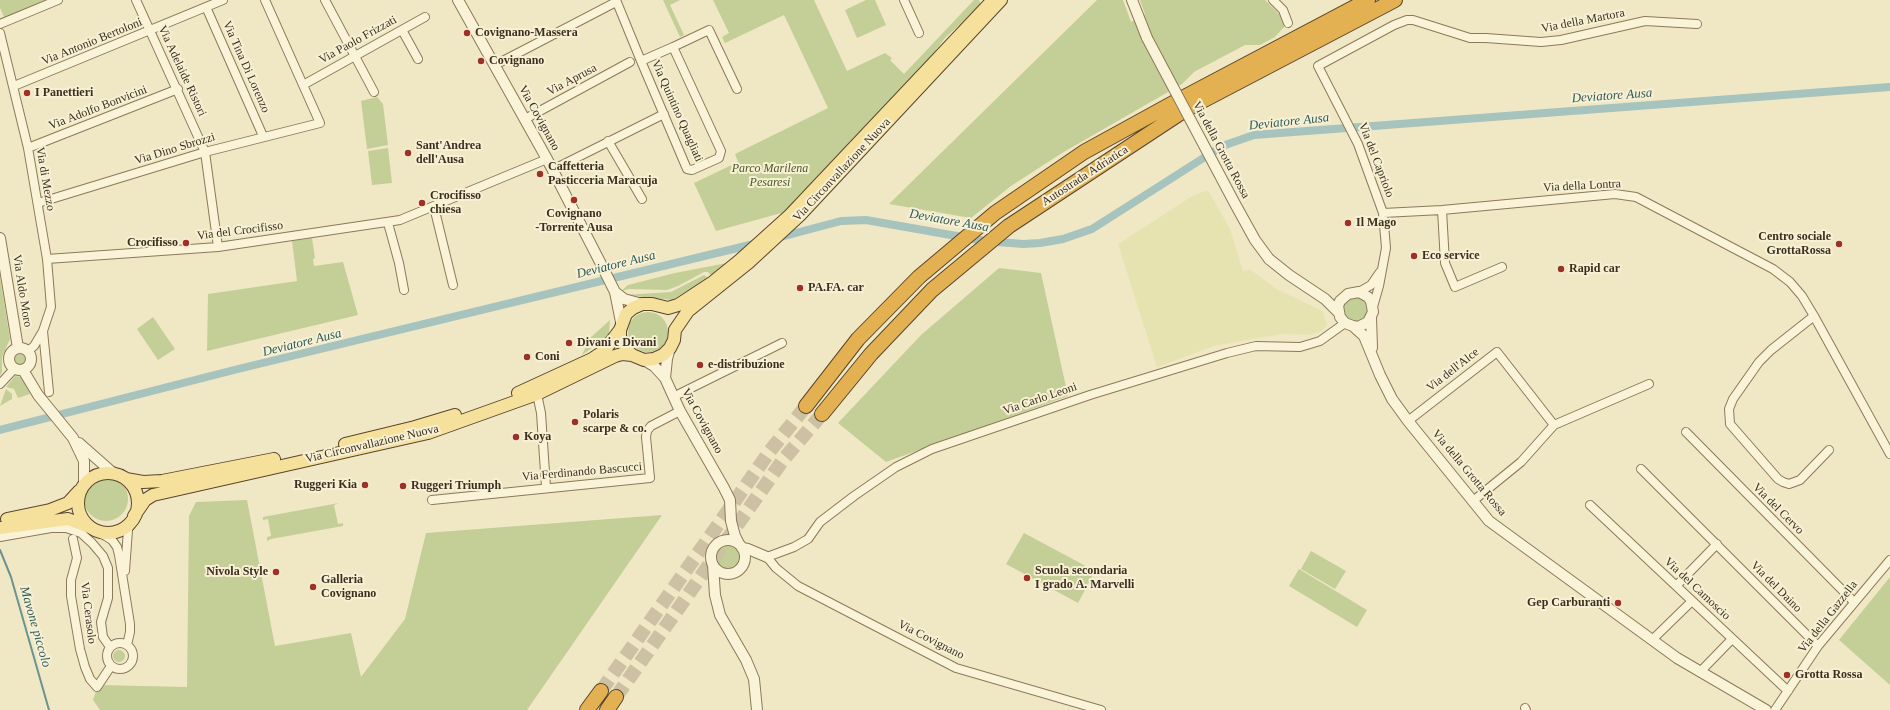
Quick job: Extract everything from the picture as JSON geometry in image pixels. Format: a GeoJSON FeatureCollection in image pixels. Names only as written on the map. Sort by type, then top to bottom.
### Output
{"type":"FeatureCollection","features":[{"type":"Feature","properties":{"kind":"highway","name":"Autostrada Adriatica"},"geometry":{"type":"LineString","coordinates":[[806,406],[858,339],[919,277],[995,213],[1084,152],[1182,98],[1368,0]]}},
{"type":"Feature","properties":{"kind":"highway","name":"Autostrada Adriatica"},"geometry":{"type":"LineString","coordinates":[[822,414],[871,354],[932,290],[1009,226],[1184,110],[1395,0]]}},
{"type":"Feature","properties":{"kind":"highway"},"geometry":{"type":"LineString","coordinates":[[588,710],[601,691]]}},
{"type":"Feature","properties":{"kind":"highway"},"geometry":{"type":"LineString","coordinates":[[607,710],[616,697]]}},
{"type":"Feature","properties":{"kind":"main road","name":"Via Circonvallazione Nuova"},"geometry":{"type":"LineString","coordinates":[[795,215],[993,0]]}},
{"type":"Feature","properties":{"kind":"main road","name":"Via Circonvallazione Nuova"},"geometry":{"type":"LineString","coordinates":[[670,348],[674,340],[675,330],[688,311],[795,215],[1002,0]]}},
{"type":"Feature","properties":{"kind":"main road","name":"Via Circonvallazione Nuova"},"geometry":{"type":"LineString","coordinates":[[126,479],[143,482],[162,481],[204,474],[416,427],[505,398],[571,369],[604,351],[621,326],[626,314],[633,308],[642,304],[652,304],[668,308],[687,300],[744,262]]}},
{"type":"Feature","properties":{"kind":"main road"},"geometry":{"type":"LineString","coordinates":[[661,307],[668,313],[673,321],[675,330]]}},
{"type":"Feature","properties":{"kind":"main road"},"geometry":{"type":"LineString","coordinates":[[621,326],[623,344],[632,355]]}},
{"type":"Feature","properties":{"kind":"main road"},"geometry":{"type":"LineString","coordinates":[[644,360],[654,359],[663,355],[670,348]]}},
{"type":"Feature","properties":{"kind":"main road","name":"Via Circonvallazione Nuova"},"geometry":{"type":"LineString","coordinates":[[133,519],[145,500],[153,495],[408,438],[489,412],[537,394],[615,356],[632,355],[644,360]]}},
{"type":"Feature","properties":{"kind":"main road"},"geometry":{"type":"LineString","coordinates":[[0,520],[15,525],[68,503],[82,487],[97,475],[112,473],[126,479],[134,488],[138,499],[133,519],[117,531],[94,529],[68,519],[0,528]]}},
{"type":"Feature","properties":{"kind":"main road"},"geometry":{"type":"LineString","coordinates":[[82,487],[78,506],[81,518],[94,529]]}},
{"type":"Feature","properties":{"kind":"street"},"geometry":{"type":"LineString","coordinates":[[0,24],[58,0]]}},
{"type":"Feature","properties":{"kind":"street","name":"Via Adelaide Ristori"},"geometry":{"type":"LineString","coordinates":[[136,0],[178,89],[205,152],[218,247]]}},
{"type":"Feature","properties":{"kind":"street","name":"Via Antonio Bertoloni"},"geometry":{"type":"LineString","coordinates":[[14,86],[224,0]]}},
{"type":"Feature","properties":{"kind":"street"},"geometry":{"type":"LineString","coordinates":[[265,0],[303,85]]}},
{"type":"Feature","properties":{"kind":"street"},"geometry":{"type":"LineString","coordinates":[[325,0],[374,92]]}},
{"type":"Feature","properties":{"kind":"street","name":"Via Covignano"},"geometry":{"type":"LineString","coordinates":[[458,0],[547,159],[600,262],[615,292],[621,326]]}},
{"type":"Feature","properties":{"kind":"street"},"geometry":{"type":"LineString","coordinates":[[904,0],[919,33]]}},
{"type":"Feature","properties":{"kind":"street","name":"Via della Grotta Rossa"},"geometry":{"type":"LineString","coordinates":[[1132,0],[1147,38],[1255,240],[1269,259],[1299,282],[1315,291],[1338,312]]}},
{"type":"Feature","properties":{"kind":"street"},"geometry":{"type":"LineString","coordinates":[[1273,0],[1283,10],[1288,23]]}},
{"type":"Feature","properties":{"kind":"street"},"geometry":{"type":"LineString","coordinates":[[495,65],[616,1],[641,61]]}},
{"type":"Feature","properties":{"kind":"street","name":"Via Tina Di Lorenzo"},"geometry":{"type":"LineString","coordinates":[[206,8],[263,136]]}},
{"type":"Feature","properties":{"kind":"street","name":"Via Paolo Frizzati"},"geometry":{"type":"LineString","coordinates":[[303,85],[425,17]]}},
{"type":"Feature","properties":{"kind":"street","name":"Via della Martora"},"geometry":{"type":"LineString","coordinates":[[1318,66],[1394,25],[1407,20],[1413,20],[1470,38],[1541,42],[1561,40],[1645,21],[1697,24]]}},
{"type":"Feature","properties":{"kind":"street"},"geometry":{"type":"LineString","coordinates":[[402,30],[418,59]]}},
{"type":"Feature","properties":{"kind":"street","name":"Via Quintino Quagliati"},"geometry":{"type":"LineString","coordinates":[[673,47],[721,151],[719,158],[692,170],[687,169],[641,61],[709,30],[737,89]]}},
{"type":"Feature","properties":{"kind":"street","name":"Via di Mezzo"},"geometry":{"type":"LineString","coordinates":[[0,33],[28,148],[47,259],[51,307],[43,331],[34,346],[28,351]]}},
{"type":"Feature","properties":{"kind":"street","name":"Via Aprusa"},"geometry":{"type":"LineString","coordinates":[[524,119],[630,62]]}},
{"type":"Feature","properties":{"kind":"street","name":"Via del Capriolo"},"geometry":{"type":"LineString","coordinates":[[1318,66],[1339,103],[1356,140],[1383,213],[1386,248],[1379,286],[1373,307]]}},
{"type":"Feature","properties":{"kind":"street","name":"Via Dino Sbrozzi"},"geometry":{"type":"LineString","coordinates":[[38,203],[205,152],[263,136],[320,123],[303,85]]}},
{"type":"Feature","properties":{"kind":"street","name":"Via Adolfo Bonvicini"},"geometry":{"type":"LineString","coordinates":[[28,148],[178,89]]}},
{"type":"Feature","properties":{"kind":"street"},"geometry":{"type":"LineString","coordinates":[[552,170],[608,140],[664,114]]}},
{"type":"Feature","properties":{"kind":"street"},"geometry":{"type":"LineString","coordinates":[[608,140],[642,199]]}},
{"type":"Feature","properties":{"kind":"street","name":"Via del Crocifisso"},"geometry":{"type":"LineString","coordinates":[[47,259],[218,247],[400,220],[547,159]]}},
{"type":"Feature","properties":{"kind":"street","name":"Via della Lontra"},"geometry":{"type":"LineString","coordinates":[[1383,213],[1442,210],[1615,194],[1636,197],[1773,270],[1790,282],[1802,296],[1814,316],[1890,454]]}},
{"type":"Feature","properties":{"kind":"street"},"geometry":{"type":"LineString","coordinates":[[434,207],[453,285]]}},
{"type":"Feature","properties":{"kind":"street"},"geometry":{"type":"LineString","coordinates":[[1442,210],[1445,263],[1456,287],[1502,267]]}},
{"type":"Feature","properties":{"kind":"street"},"geometry":{"type":"LineString","coordinates":[[388,222],[399,263],[404,290]]}},
{"type":"Feature","properties":{"kind":"street","name":"Via Aldo Moro"},"geometry":{"type":"LineString","coordinates":[[0,238],[18,348]]}},
{"type":"Feature","properties":{"kind":"street","name":"Via del Capriolo"},"geometry":{"type":"LineString","coordinates":[[1359,292],[1371,285],[1382,270]]}},
{"type":"Feature","properties":{"kind":"street","name":"Via della Grotta Rossa"},"geometry":{"type":"LineString","coordinates":[[1315,291],[1328,294],[1348,294]]}},
{"type":"Feature","properties":{"kind":"street"},"geometry":{"type":"LineString","coordinates":[[615,292],[624,299],[642,304]]}},
{"type":"Feature","properties":{"kind":"street"},"geometry":{"type":"LineString","coordinates":[[1359,292],[1368,297],[1373,307],[1371,318],[1364,325],[1349,325],[1338,312],[1340,301],[1348,294],[1359,292]]}},
{"type":"Feature","properties":{"kind":"street"},"geometry":{"type":"LineString","coordinates":[[1814,316],[1771,350],[1759,362],[1733,399],[1728,409],[1730,424],[1778,479],[1783,482],[1789,484],[1800,480],[1829,450]]}},
{"type":"Feature","properties":{"kind":"street","name":"Via della Grotta Rossa"},"geometry":{"type":"LineString","coordinates":[[1371,318],[1372,354]]}},
{"type":"Feature","properties":{"kind":"street","name":"Via della Grotta Rossa"},"geometry":{"type":"LineString","coordinates":[[1349,325],[1364,336],[1380,375],[1408,421],[1489,522],[1677,658],[1766,710]]}},
{"type":"Feature","properties":{"kind":"street","name":"Via Carlo Leoni"},"geometry":{"type":"LineString","coordinates":[[767,557],[794,547],[808,539],[820,522],[854,496],[896,468],[932,449],[1090,395],[1227,353],[1256,346],[1300,347],[1320,341],[1349,325]]}},
{"type":"Feature","properties":{"kind":"street","name":"Via di Mezzo"},"geometry":{"type":"LineString","coordinates":[[43,331],[49,392]]}},
{"type":"Feature","properties":{"kind":"street"},"geometry":{"type":"LineString","coordinates":[[672,397],[782,343]]}},
{"type":"Feature","properties":{"kind":"street"},"geometry":{"type":"LineString","coordinates":[[0,384],[19,369],[29,366],[32,360],[28,351],[18,348],[10,355],[9,362],[19,369],[73,438],[112,473]]}},
{"type":"Feature","properties":{"kind":"street"},"geometry":{"type":"LineString","coordinates":[[664,378],[670,348]]}},
{"type":"Feature","properties":{"kind":"street","name":"Via dell'Alce"},"geometry":{"type":"LineString","coordinates":[[1408,421],[1497,352],[1554,425]]}},
{"type":"Feature","properties":{"kind":"street","name":"Via Covignano"},"geometry":{"type":"LineString","coordinates":[[644,360],[654,366],[664,378],[672,397],[727,494],[735,536],[741,546]]}},
{"type":"Feature","properties":{"kind":"street"},"geometry":{"type":"LineString","coordinates":[[1473,501],[1521,462],[1554,425],[1649,384]]}},
{"type":"Feature","properties":{"kind":"street"},"geometry":{"type":"LineString","coordinates":[[537,394],[540,409],[546,487]]}},
{"type":"Feature","properties":{"kind":"street","name":"Via Ferdinando Bascucci"},"geometry":{"type":"LineString","coordinates":[[432,500],[546,487],[650,478],[646,437],[647,431],[651,426],[680,411]]}},
{"type":"Feature","properties":{"kind":"street","name":"Via del Cervo"},"geometry":{"type":"LineString","coordinates":[[1686,432],[1854,602]]}},
{"type":"Feature","properties":{"kind":"street"},"geometry":{"type":"LineString","coordinates":[[73,438],[84,462],[82,487]]}},
{"type":"Feature","properties":{"kind":"street","name":"Via del Daino"},"geometry":{"type":"LineString","coordinates":[[1641,469],[1818,646]]}},
{"type":"Feature","properties":{"kind":"street","name":"Via del Camoscio"},"geometry":{"type":"LineString","coordinates":[[1590,505],[1788,691]]}},
{"type":"Feature","properties":{"kind":"street"},"geometry":{"type":"LineString","coordinates":[[124,582],[128,530],[133,519]]}},
{"type":"Feature","properties":{"kind":"street"},"geometry":{"type":"LineString","coordinates":[[731,521],[725,534],[715,545],[711,555],[715,595],[720,616],[746,660],[754,679],[757,710]]}},
{"type":"Feature","properties":{"kind":"street"},"geometry":{"type":"LineString","coordinates":[[0,537],[15,525],[66,528],[81,534],[103,556],[108,568],[108,598],[101,622],[101,629],[103,637],[110,647]]}},
{"type":"Feature","properties":{"kind":"street"},"geometry":{"type":"LineString","coordinates":[[94,529],[112,540],[117,547],[124,582],[130,632],[127,644],[133,655],[131,664],[124,669],[112,666],[108,663],[106,655],[110,647],[120,642],[127,644]]}},
{"type":"Feature","properties":{"kind":"street","name":"Via Cerasolo"},"geometry":{"type":"LineString","coordinates":[[73,539],[77,558],[71,580],[71,590],[80,649],[90,679],[97,687],[112,666]]}},
{"type":"Feature","properties":{"kind":"street"},"geometry":{"type":"LineString","coordinates":[[719,542],[729,540],[767,557]]}},
{"type":"Feature","properties":{"kind":"street"},"geometry":{"type":"LineString","coordinates":[[1676,586],[1716,544]]}},
{"type":"Feature","properties":{"kind":"street"},"geometry":{"type":"LineString","coordinates":[[715,595],[720,583],[731,573],[740,568],[743,563],[744,558],[741,546]]}},
{"type":"Feature","properties":{"kind":"street"},"geometry":{"type":"LineString","coordinates":[[743,563],[757,557],[767,557]]}},
{"type":"Feature","properties":{"kind":"street","name":"Via Covignano"},"geometry":{"type":"LineString","coordinates":[[767,557],[776,568],[798,586],[956,668],[1101,710]]}},
{"type":"Feature","properties":{"kind":"street","name":"Via della Gazzella"},"geometry":{"type":"LineString","coordinates":[[1775,710],[1818,646],[1890,560]]}},
{"type":"Feature","properties":{"kind":"street"},"geometry":{"type":"LineString","coordinates":[[713,565],[721,572],[731,573]]}},
{"type":"Feature","properties":{"kind":"street"},"geometry":{"type":"LineString","coordinates":[[1652,640],[1692,601]]}},
{"type":"Feature","properties":{"kind":"street"},"geometry":{"type":"LineString","coordinates":[[1700,672],[1732,638]]}},
{"type":"Feature","properties":{"kind":"shaded area"},"geometry":{"type":"Polygon","coordinates":[[[1208,190],[1230,229],[1243,271],[1251,270],[1277,289],[1322,311],[1327,324],[1322,331],[1310,335],[1281,334],[1214,346],[1157,367],[1118,244],[1194,195],[1208,190]]]}},
{"type":"Feature","properties":{"kind":"green space"},"geometry":{"type":"Polygon","coordinates":[[[0,0],[49,1],[4,17],[0,8],[0,0]]]}},
{"type":"Feature","properties":{"kind":"green space"},"geometry":{"type":"Polygon","coordinates":[[[663,0],[680,0],[670,5],[684,35],[680,37],[663,0]]]}},
{"type":"Feature","properties":{"kind":"green space","name":"Parco Marilena Pesaresi"},"geometry":{"type":"Polygon","coordinates":[[[713,0],[814,0],[847,71],[885,53],[892,58],[890,60],[904,74],[974,0],[979,0],[981,5],[945,38],[924,66],[785,212],[716,231],[694,183],[738,162],[735,154],[828,108],[784,15],[725,43],[722,37],[729,33],[713,0]]]}},
{"type":"Feature","properties":{"kind":"green space"},"geometry":{"type":"Polygon","coordinates":[[[866,0],[875,0],[886,25],[857,38],[845,10],[866,0]]]}},
{"type":"Feature","properties":{"kind":"green space"},"geometry":{"type":"Polygon","coordinates":[[[1097,0],[1123,0],[1131,22],[1145,14],[1140,0],[1265,0],[1282,17],[1284,27],[1275,37],[1260,45],[1245,45],[1194,72],[1182,84],[1062,153],[1011,186],[971,218],[889,204],[1097,0]]]}},
{"type":"Feature","properties":{"kind":"green space"},"geometry":{"type":"Polygon","coordinates":[[[377,97],[383,104],[388,145],[367,149],[361,101],[377,97]]]}},
{"type":"Feature","properties":{"kind":"green space"},"geometry":{"type":"Polygon","coordinates":[[[388,148],[392,183],[372,185],[368,151],[388,148]]]}},
{"type":"Feature","properties":{"kind":"green space"},"geometry":{"type":"Polygon","coordinates":[[[312,238],[315,258],[313,259],[314,266],[343,262],[358,315],[207,351],[208,294],[297,281],[292,241],[312,238]]]}},
{"type":"Feature","properties":{"kind":"green space"},"geometry":{"type":"Polygon","coordinates":[[[727,263],[712,276],[708,272],[704,272],[678,286],[667,290],[629,289],[621,291],[628,285],[675,273],[727,263]]]}},
{"type":"Feature","properties":{"kind":"green space"},"geometry":{"type":"Polygon","coordinates":[[[999,268],[1041,273],[1068,396],[886,462],[838,423],[921,335],[999,268]]]}},
{"type":"Feature","properties":{"kind":"green space"},"geometry":{"type":"Polygon","coordinates":[[[704,275],[708,278],[672,300],[624,295],[671,292],[704,275]]]}},
{"type":"Feature","properties":{"kind":"green space"},"geometry":{"type":"Polygon","coordinates":[[[0,277],[10,339],[2,357],[2,372],[0,376],[0,277]]]}},
{"type":"Feature","properties":{"kind":"green space"},"geometry":{"type":"Polygon","coordinates":[[[1355,296],[1364,300],[1368,309],[1364,318],[1355,322],[1346,318],[1342,309],[1346,300],[1355,296]]]}},
{"type":"Feature","properties":{"kind":"green space"},"geometry":{"type":"Polygon","coordinates":[[[652,312],[659,315],[665,321],[668,332],[667,340],[659,349],[652,352],[644,352],[637,349],[629,340],[628,328],[631,321],[640,313],[652,312]]]}},
{"type":"Feature","properties":{"kind":"green space"},"geometry":{"type":"Polygon","coordinates":[[[153,317],[175,349],[158,360],[137,329],[153,317]]]}},
{"type":"Feature","properties":{"kind":"green space"},"geometry":{"type":"Polygon","coordinates":[[[610,320],[609,333],[606,338],[582,355],[590,338],[610,320]]]}},
{"type":"Feature","properties":{"kind":"green space"},"geometry":{"type":"Polygon","coordinates":[[[20,353],[24,355],[26,359],[24,363],[20,365],[16,363],[14,359],[16,355],[20,353]]]}},
{"type":"Feature","properties":{"kind":"green space"},"geometry":{"type":"Polygon","coordinates":[[[15,376],[22,377],[30,394],[18,398],[14,389],[6,387],[15,376]]]}},
{"type":"Feature","properties":{"kind":"green space"},"geometry":{"type":"Polygon","coordinates":[[[6,389],[12,394],[12,399],[0,406],[6,389]]]}},
{"type":"Feature","properties":{"kind":"green space"},"geometry":{"type":"Polygon","coordinates":[[[102,477],[110,477],[122,483],[128,495],[128,503],[122,515],[110,521],[102,521],[90,515],[84,503],[84,495],[90,483],[102,477]]]}},
{"type":"Feature","properties":{"kind":"green space"},"geometry":{"type":"Polygon","coordinates":[[[247,500],[275,646],[351,633],[361,677],[405,619],[426,533],[662,515],[527,710],[100,710],[93,700],[98,685],[187,687],[189,516],[196,502],[247,500]]]}},
{"type":"Feature","properties":{"kind":"green space"},"geometry":{"type":"Polygon","coordinates":[[[339,503],[334,505],[338,524],[343,523],[343,526],[267,541],[267,537],[271,536],[268,519],[263,520],[263,517],[339,503]]]}},
{"type":"Feature","properties":{"kind":"green space"},"geometry":{"type":"Polygon","coordinates":[[[1024,533],[1095,571],[1078,603],[1006,564],[1024,533]]]}},
{"type":"Feature","properties":{"kind":"green space"},"geometry":{"type":"Polygon","coordinates":[[[728,544],[737,548],[741,557],[737,566],[728,570],[719,566],[715,557],[719,548],[728,544]]]}},
{"type":"Feature","properties":{"kind":"green space"},"geometry":{"type":"Polygon","coordinates":[[[1311,551],[1346,571],[1335,589],[1301,569],[1311,551]]]}},
{"type":"Feature","properties":{"kind":"green space"},"geometry":{"type":"Polygon","coordinates":[[[1299,569],[1367,610],[1357,627],[1289,586],[1299,569]]]}},
{"type":"Feature","properties":{"kind":"green space"},"geometry":{"type":"Polygon","coordinates":[[[1890,577],[1890,685],[1839,640],[1890,577]]]}},
{"type":"Feature","properties":{"kind":"green space"},"geometry":{"type":"Polygon","coordinates":[[[119,650],[123,652],[125,656],[123,660],[119,662],[115,660],[113,656],[115,652],[119,650]]]}},
{"type":"Feature","properties":{"kind":"waterway","name":"Deviatore Ausa"},"geometry":{"type":"LineString","coordinates":[[777,238],[841,221],[866,220],[985,241],[1023,244],[1040,243],[1063,239],[1092,229],[1225,145],[1254,135],[1890,87]]}},
{"type":"Feature","properties":{"kind":"waterway","name":"Deviatore Ausa"},"geometry":{"type":"LineString","coordinates":[[0,430],[238,369],[758,243]]}},
{"type":"Feature","properties":{"kind":"waterway","name":"Mavone piccolo"},"geometry":{"type":"LineString","coordinates":[[0,550],[11,577],[49,710]]}},
{"type":"Feature","properties":{"kind":"tunnel"},"geometry":{"type":"LineString","coordinates":[[601,691],[770,451],[806,406]]}},
{"type":"Feature","properties":{"kind":"tunnel"},"geometry":{"type":"LineString","coordinates":[[616,697],[783,460],[822,414]]}},
{"type":"Feature","properties":{"kind":"place","name":"Covignano-Massera"},"geometry":{"type":"Point","coordinates":[467,33]}},
{"type":"Feature","properties":{"kind":"place","name":"Covignano"},"geometry":{"type":"Point","coordinates":[481,61]}},
{"type":"Feature","properties":{"kind":"place","name":"I Panettieri"},"geometry":{"type":"Point","coordinates":[27,93]}},
{"type":"Feature","properties":{"kind":"place","name":"Sant'Andrea dell'Ausa"},"geometry":{"type":"Point","coordinates":[408,153]}},
{"type":"Feature","properties":{"kind":"place","name":"Caffetteria Pasticceria Maracuja"},"geometry":{"type":"Point","coordinates":[540,174]}},
{"type":"Feature","properties":{"kind":"place","name":"Covignano -Torrente Ausa"},"geometry":{"type":"Point","coordinates":[574,200]}},
{"type":"Feature","properties":{"kind":"place","name":"Crocifisso chiesa"},"geometry":{"type":"Point","coordinates":[422,203]}},
{"type":"Feature","properties":{"kind":"place","name":"Il Mago"},"geometry":{"type":"Point","coordinates":[1348,223]}},
{"type":"Feature","properties":{"kind":"place","name":"Crocifisso"},"geometry":{"type":"Point","coordinates":[186,243]}},
{"type":"Feature","properties":{"kind":"place","name":"Centro sociale GrottaRossa"},"geometry":{"type":"Point","coordinates":[1839,244]}},
{"type":"Feature","properties":{"kind":"place","name":"Eco service"},"geometry":{"type":"Point","coordinates":[1414,256]}},
{"type":"Feature","properties":{"kind":"place","name":"Rapid car"},"geometry":{"type":"Point","coordinates":[1561,269]}},
{"type":"Feature","properties":{"kind":"place","name":"PA.FA. car"},"geometry":{"type":"Point","coordinates":[800,288]}},
{"type":"Feature","properties":{"kind":"place","name":"Divani e Divani"},"geometry":{"type":"Point","coordinates":[569,343]}},
{"type":"Feature","properties":{"kind":"place","name":"Coni"},"geometry":{"type":"Point","coordinates":[527,357]}},
{"type":"Feature","properties":{"kind":"place","name":"e-distribuzione"},"geometry":{"type":"Point","coordinates":[700,365]}},
{"type":"Feature","properties":{"kind":"place","name":"Polaris scarpe & co."},"geometry":{"type":"Point","coordinates":[575,422]}},
{"type":"Feature","properties":{"kind":"place","name":"Koya"},"geometry":{"type":"Point","coordinates":[516,437]}},
{"type":"Feature","properties":{"kind":"place","name":"Ruggeri Kia"},"geometry":{"type":"Point","coordinates":[365,485]}},
{"type":"Feature","properties":{"kind":"place","name":"Ruggeri Triumph"},"geometry":{"type":"Point","coordinates":[403,486]}},
{"type":"Feature","properties":{"kind":"place","name":"Nivola Style"},"geometry":{"type":"Point","coordinates":[276,572]}},
{"type":"Feature","properties":{"kind":"place","name":"Scuola secondaria I grado A. Marvelli"},"geometry":{"type":"Point","coordinates":[1027,578]}},
{"type":"Feature","properties":{"kind":"place","name":"Galleria Covignano"},"geometry":{"type":"Point","coordinates":[313,587]}},
{"type":"Feature","properties":{"kind":"place","name":"Gep Carburanti"},"geometry":{"type":"Point","coordinates":[1618,603]}},
{"type":"Feature","properties":{"kind":"place","name":"Grotta Rossa"},"geometry":{"type":"Point","coordinates":[1787,675]}}]}
